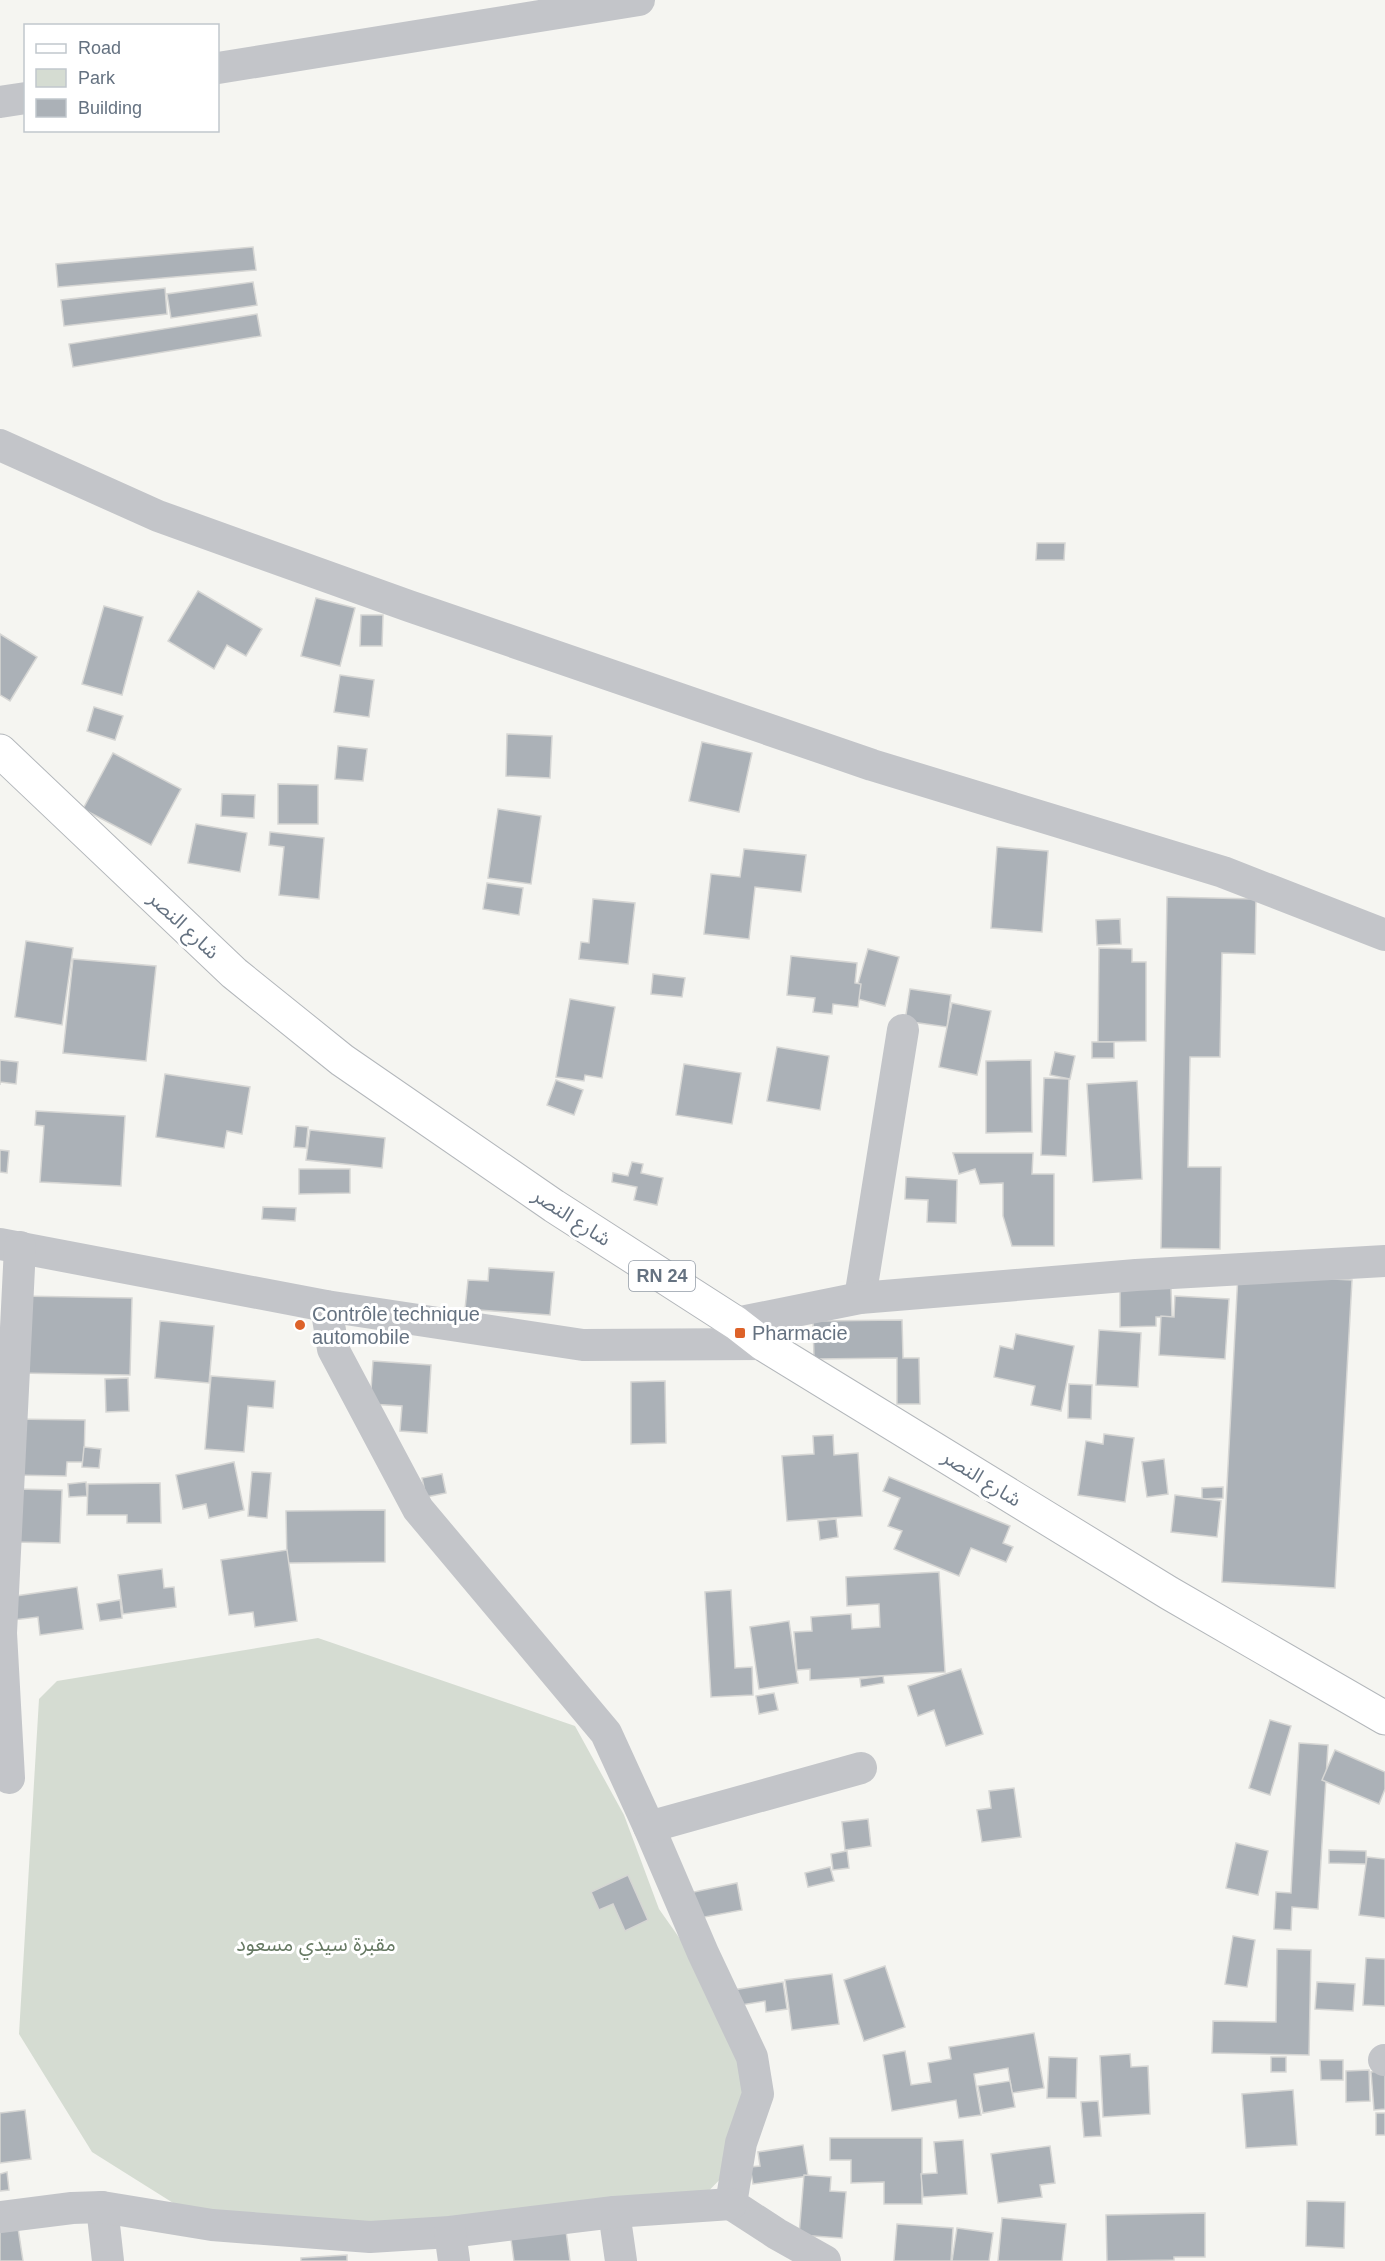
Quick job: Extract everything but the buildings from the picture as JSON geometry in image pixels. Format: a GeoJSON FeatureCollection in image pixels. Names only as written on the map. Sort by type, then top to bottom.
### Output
{"type":"FeatureCollection","features":[{"type":"Feature","properties":{"kind":"main road","name":"شارع النصر"},"geometry":{"type":"LineString","coordinates":[[0,751],[234,973],[342,1060],[554,1206],[736,1323],[764,1344],[1169,1593],[1385,1718]]}},
{"type":"Feature","properties":{"kind":"street"},"geometry":{"type":"LineString","coordinates":[[219,68],[639,0]]}},
{"type":"Feature","properties":{"kind":"street"},"geometry":{"type":"LineString","coordinates":[[0,102],[24,98]]}},
{"type":"Feature","properties":{"kind":"street"},"geometry":{"type":"LineString","coordinates":[[0,445],[158,516],[409,606],[873,765],[1223,872],[1385,935]]}},
{"type":"Feature","properties":{"kind":"street"},"geometry":{"type":"LineString","coordinates":[[860,1298],[903,1030]]}},
{"type":"Feature","properties":{"kind":"street"},"geometry":{"type":"LineString","coordinates":[[9,1778],[0,1633],[10,1246],[326,1306],[583,1345],[764,1344]]}},
{"type":"Feature","properties":{"kind":"street"},"geometry":{"type":"LineString","coordinates":[[736,1323],[860,1298],[1136,1275],[1385,1261]]}},
{"type":"Feature","properties":{"kind":"street"},"geometry":{"type":"LineString","coordinates":[[326,1306],[333,1349],[418,1509],[606,1733],[649,1827],[752,2056],[758,2094],[741,2143],[731,2204]]}},
{"type":"Feature","properties":{"kind":"street"},"geometry":{"type":"LineString","coordinates":[[649,1827],[861,1768]]}},
{"type":"Feature","properties":{"kind":"street"},"geometry":{"type":"LineString","coordinates":[[0,2217],[102,2206],[212,2225],[370,2237],[452,2247],[614,2212],[731,2204],[777,2234],[825,2261]]}},
{"type":"Feature","properties":{"kind":"street"},"geometry":{"type":"LineString","coordinates":[[102,2206],[108,2261]]}},
{"type":"Feature","properties":{"kind":"street"},"geometry":{"type":"LineString","coordinates":[[614,2212],[621,2261]]}},
{"type":"Feature","properties":{"kind":"green space","name":"مقبرة سيدي مسعود"},"geometry":{"type":"Polygon","coordinates":[[[318,1638],[575,1726],[624,1815],[659,1909],[716,1990],[750,2078],[732,2167],[693,2207],[586,2223],[205,2223],[92,2152],[19,2034],[39,1699],[57,1681],[318,1638]]]}},
{"type":"Feature","properties":{"kind":"place","name":"Contrôle technique automobile"},"geometry":{"type":"Point","coordinates":[300,1325]}},
{"type":"Feature","properties":{"kind":"place","name":"Pharmacie"},"geometry":{"type":"Point","coordinates":[740,1333]}}]}
